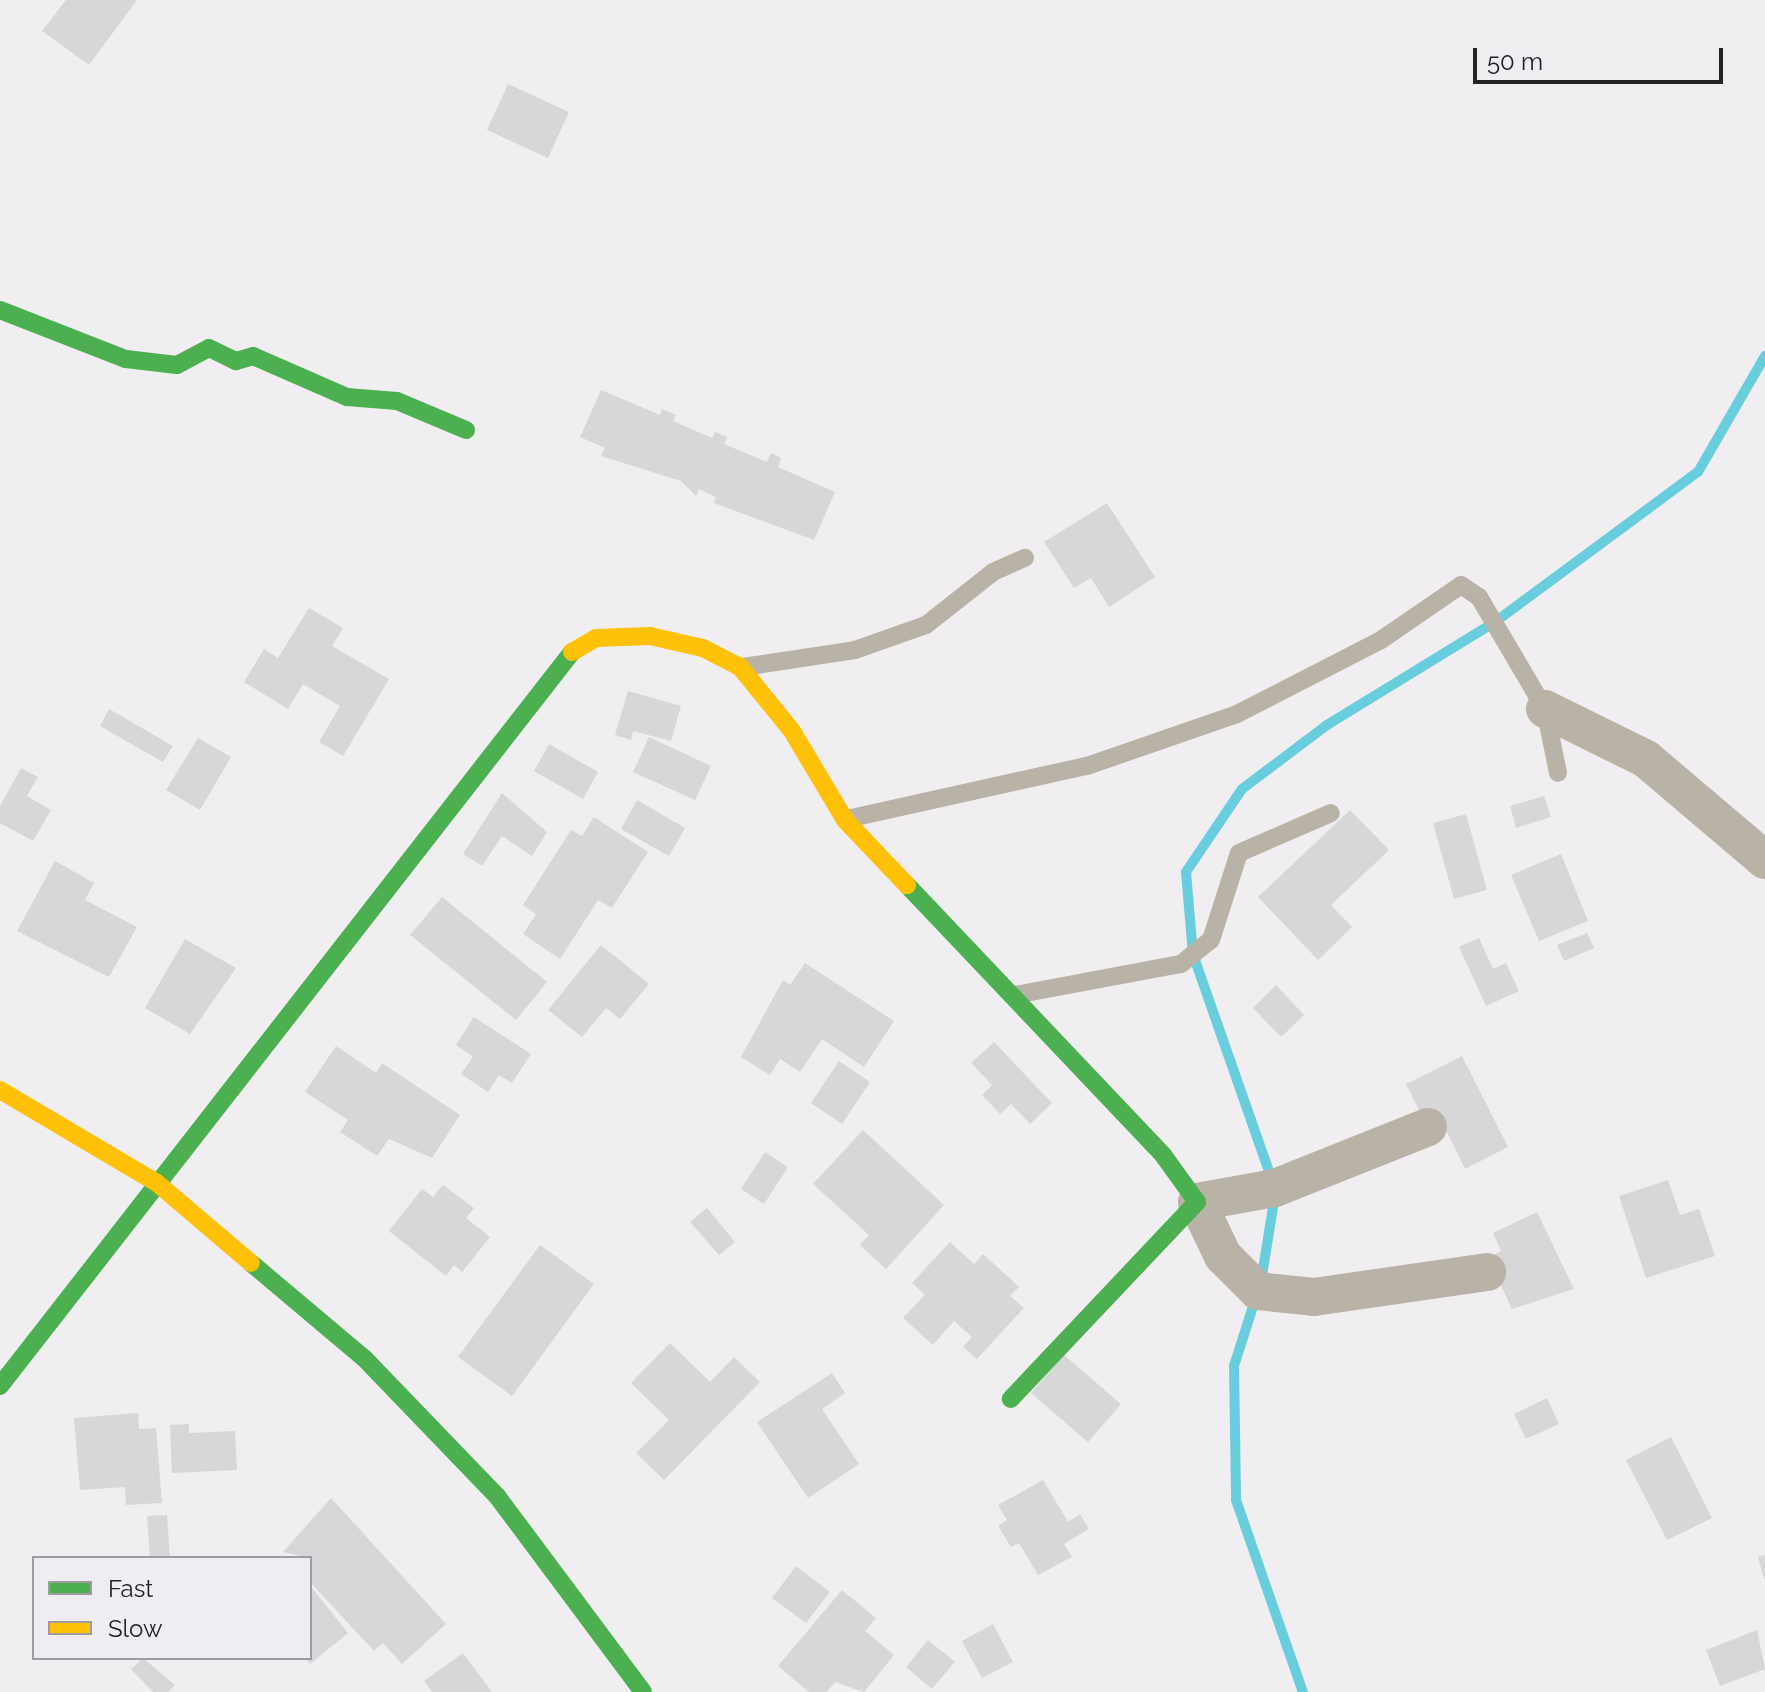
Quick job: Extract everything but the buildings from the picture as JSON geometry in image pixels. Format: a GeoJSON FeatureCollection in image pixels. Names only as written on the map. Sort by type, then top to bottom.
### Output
{"type":"FeatureCollection","features":[{"type":"Feature","properties":{"kind":"street"},"geometry":{"type":"LineString","coordinates":[[0,310],[126,359],[177,365],[209,348],[236,361],[253,356],[347,397],[397,401],[466,430]]}},
{"type":"Feature","properties":{"kind":"street"},"geometry":{"type":"LineString","coordinates":[[0,1386],[560,659],[596,638],[650,636],[703,648],[740,667],[792,731],[845,820],[1006,996],[1163,1155],[1197,1202],[1223,1256],[1258,1291],[1314,1297],[1487,1272]]}},
{"type":"Feature","properties":{"kind":"street"},"geometry":{"type":"LineString","coordinates":[[1545,709],[1646,759],[1765,860]]}},
{"type":"Feature","properties":{"kind":"street"},"geometry":{"type":"LineString","coordinates":[[0,1090],[157,1183],[364,1358],[497,1496],[643,1692]]}},
{"type":"Feature","properties":{"kind":"street"},"geometry":{"type":"LineString","coordinates":[[1011,1399],[1197,1202],[1275,1188],[1428,1127]]}},
{"type":"Feature","properties":{"kind":"lane"},"geometry":{"type":"LineString","coordinates":[[740,667],[855,650],[926,625],[993,572],[1025,558]]}},
{"type":"Feature","properties":{"kind":"lane"},"geometry":{"type":"LineString","coordinates":[[845,820],[1087,766],[1237,714],[1381,640],[1461,585],[1479,597],[1545,709],[1558,773]]}},
{"type":"Feature","properties":{"kind":"lane"},"geometry":{"type":"LineString","coordinates":[[1006,996],[1181,964],[1211,940],[1239,853],[1331,813]]}},
{"type":"Feature","properties":{"kind":"waterway"},"geometry":{"type":"LineString","coordinates":[[1272,1180],[1193,954],[1186,872],[1242,789],[1327,725],[1495,622],[1698,472],[1765,356]]}},
{"type":"Feature","properties":{"kind":"waterway"},"geometry":{"type":"LineString","coordinates":[[1261,1282],[1275,1195]]}},
{"type":"Feature","properties":{"kind":"waterway"},"geometry":{"type":"LineString","coordinates":[[1256,1297],[1234,1366],[1236,1500],[1303,1692]]}},
{"type":"Feature","properties":{"kind":"traffic: fast"},"geometry":{"type":"LineString","coordinates":[[0,310],[126,359],[177,365],[209,348],[236,361],[253,356],[347,397],[397,401],[466,430]]}},
{"type":"Feature","properties":{"kind":"traffic: fast"},"geometry":{"type":"LineString","coordinates":[[0,1386],[572,652]]}},
{"type":"Feature","properties":{"kind":"traffic: fast"},"geometry":{"type":"LineString","coordinates":[[907,885],[1163,1155],[1197,1202],[1011,1399]]}},
{"type":"Feature","properties":{"kind":"traffic: fast"},"geometry":{"type":"LineString","coordinates":[[251,1263],[364,1358],[497,1496],[643,1692]]}},
{"type":"Feature","properties":{"kind":"traffic: slow"},"geometry":{"type":"LineString","coordinates":[[572,652],[596,638],[650,636],[703,648],[740,667],[792,731],[845,820],[907,885]]}},
{"type":"Feature","properties":{"kind":"traffic: slow"},"geometry":{"type":"LineString","coordinates":[[0,1090],[157,1183],[251,1263]]}}]}
